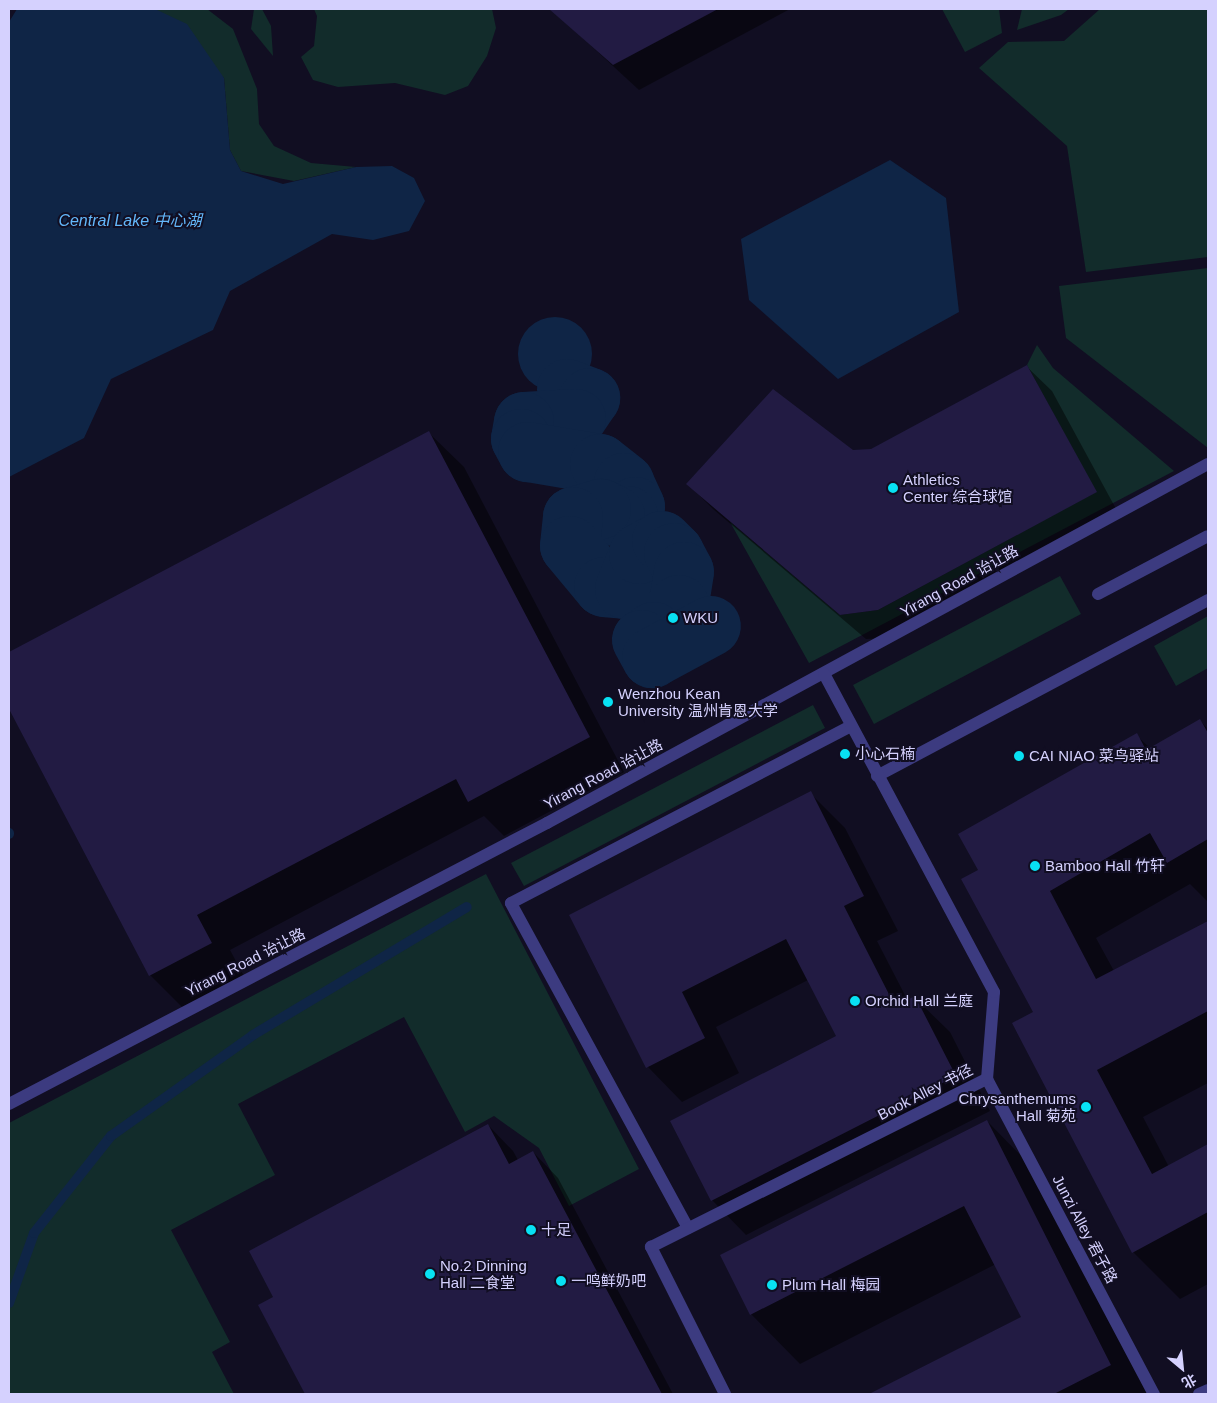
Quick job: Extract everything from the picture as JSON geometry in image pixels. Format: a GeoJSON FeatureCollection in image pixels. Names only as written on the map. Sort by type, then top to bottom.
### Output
{"type":"FeatureCollection","features":[{"type":"Feature","properties":{"kind":"street","name":"Yirang Road 诒让路"},"geometry":{"type":"LineString","coordinates":[[9,1104],[547,823],[1208,464]]}},
{"type":"Feature","properties":{"kind":"street"},"geometry":{"type":"LineString","coordinates":[[1098,594],[1208,536]]}},
{"type":"Feature","properties":{"kind":"street"},"geometry":{"type":"LineString","coordinates":[[877,776],[1208,600]]}},
{"type":"Feature","properties":{"kind":"street","name":"Book Alley 书径"},"geometry":{"type":"LineString","coordinates":[[725,1394],[651,1247],[987,1079],[994,992],[877,776],[824,673]]}},
{"type":"Feature","properties":{"kind":"street"},"geometry":{"type":"LineString","coordinates":[[688,1228],[512,903],[851,726]]}},
{"type":"Feature","properties":{"kind":"street","name":"Junzi Alley 君子路"},"geometry":{"type":"LineString","coordinates":[[987,1079],[1154,1394]]}},
{"type":"Feature","properties":{"kind":"street"},"geometry":{"type":"LineString","coordinates":[[1200,1394],[1208,1390]]}},
{"type":"Feature","properties":{"kind":"green space"},"geometry":{"type":"Polygon","coordinates":[[[155,9],[207,9],[233,29],[257,89],[259,124],[274,146],[311,163],[356,167],[294,181],[241,171],[230,150],[224,78],[155,9]]]}},
{"type":"Feature","properties":{"kind":"green space"},"geometry":{"type":"Polygon","coordinates":[[[254,9],[262,9],[271,26],[273,56],[251,29],[254,9]]]}},
{"type":"Feature","properties":{"kind":"green space"},"geometry":{"type":"Polygon","coordinates":[[[314,9],[492,9],[496,28],[487,56],[468,86],[445,95],[395,83],[338,87],[313,80],[301,57],[314,46],[317,16],[314,9]]]}},
{"type":"Feature","properties":{"kind":"green space"},"geometry":{"type":"Polygon","coordinates":[[[942,9],[999,9],[1002,33],[965,52],[942,9]]]}},
{"type":"Feature","properties":{"kind":"green space"},"geometry":{"type":"Polygon","coordinates":[[[1022,9],[1069,9],[1061,15],[1017,30],[1022,9]]]}},
{"type":"Feature","properties":{"kind":"green space"},"geometry":{"type":"Polygon","coordinates":[[[1100,9],[1208,9],[1208,257],[1086,272],[1067,146],[979,68],[1008,42],[1064,41],[1100,9]]]}},
{"type":"Feature","properties":{"kind":"green space"},"geometry":{"type":"Polygon","coordinates":[[[1208,268],[1208,448],[1066,338],[1059,286],[1208,268]]]}},
{"type":"Feature","properties":{"kind":"green space"},"geometry":{"type":"Polygon","coordinates":[[[1037,345],[1053,368],[1174,471],[809,663],[730,522],[840,615],[878,610],[1096,492],[1027,365],[1037,345]]]}},
{"type":"Feature","properties":{"kind":"green space"},"geometry":{"type":"Polygon","coordinates":[[[1060,576],[1081,614],[874,724],[853,685],[1060,576]]]}},
{"type":"Feature","properties":{"kind":"green space"},"geometry":{"type":"Polygon","coordinates":[[[1208,616],[1208,668],[1176,686],[1154,646],[1208,616]]]}},
{"type":"Feature","properties":{"kind":"green space"},"geometry":{"type":"Polygon","coordinates":[[[813,705],[825,728],[524,886],[511,863],[813,705]]]}},
{"type":"Feature","properties":{"kind":"green space"},"geometry":{"type":"Polygon","coordinates":[[[486,874],[639,1169],[569,1206],[539,1148],[494,1116],[465,1132],[404,1017],[238,1104],[275,1175],[171,1230],[230,1342],[212,1352],[234,1394],[9,1394],[9,1123],[486,874]]]}},
{"type":"Feature","properties":{"kind":"water","name":"Central Lake 中心湖"},"geometry":{"type":"Polygon","coordinates":[[[17,9],[155,9],[187,24],[224,78],[230,150],[241,171],[283,184],[356,167],[392,166],[414,178],[425,201],[409,231],[373,240],[332,234],[230,291],[213,330],[111,379],[84,438],[9,477],[9,22],[17,9]]]}},
{"type":"Feature","properties":{"kind":"water"},"geometry":{"type":"Polygon","coordinates":[[[890,160],[946,198],[959,312],[838,379],[749,300],[741,239],[890,160]]]}},
{"type":"Feature","properties":{"kind":"water"},"geometry":{"type":"Polygon","coordinates":[[[555,317],[576,323],[586,333],[592,354],[586,375],[576,385],[555,391],[534,385],[524,375],[518,354],[524,333],[534,323],[555,317]]]}},
{"type":"Feature","properties":{"kind":"building"},"geometry":{"type":"Polygon","coordinates":[[[549,9],[718,9],[613,65],[549,9]]]}},
{"type":"Feature","properties":{"kind":"building","name":"Athletics Center 综合球馆"},"geometry":{"type":"Polygon","coordinates":[[[1027,365],[1097,492],[878,610],[840,615],[686,484],[773,389],[853,450],[871,449],[1027,365]]]}},
{"type":"Feature","properties":{"kind":"building"},"geometry":{"type":"Polygon","coordinates":[[[429,431],[590,737],[468,802],[456,779],[197,915],[212,943],[149,976],[9,709],[9,652],[429,431]]]}},
{"type":"Feature","properties":{"kind":"building"},"geometry":{"type":"Polygon","coordinates":[[[1200,719],[1208,733],[1208,839],[1167,863],[1150,833],[1050,891],[1096,979],[1208,921],[1208,1011],[1097,1070],[1152,1174],[1208,1144],[1208,1212],[1132,1253],[1012,1023],[1033,1012],[961,879],[978,870],[958,834],[1137,733],[1146,750],[1200,719]]]}},
{"type":"Feature","properties":{"kind":"building","name":"Orchid Hall 兰庭"},"geometry":{"type":"Polygon","coordinates":[[[811,791],[864,896],[844,906],[895,1006],[915,996],[956,1076],[711,1201],[670,1121],[836,1036],[786,939],[682,992],[705,1038],[646,1068],[569,915],[811,791]]]}},
{"type":"Feature","properties":{"kind":"building","name":"Plum Hall 梅园"},"geometry":{"type":"Polygon","coordinates":[[[987,1120],[1111,1365],[1054,1394],[869,1394],[1021,1317],[964,1206],[750,1315],[720,1255],[987,1120]]]}},
{"type":"Feature","properties":{"kind":"building","name":"No.2 Dinning Hall 二食堂"},"geometry":{"type":"Polygon","coordinates":[[[488,1124],[509,1164],[533,1151],[662,1394],[305,1394],[258,1305],[273,1297],[249,1251],[488,1124]]]}},
{"type":"Feature","properties":{"kind":"waterway"},"geometry":{"type":"LineString","coordinates":[[567,389],[590,398],[576,419],[524,422],[521,439],[528,452],[600,464],[624,483],[635,507],[628,516],[615,516],[601,509],[573,517],[570,546],[604,587],[625,589],[639,554],[662,541],[674,553],[684,572],[679,605],[654,632],[642,640],[652,658],[711,626]]}},
{"type":"Feature","properties":{"kind":"waterway"},"geometry":{"type":"LineString","coordinates":[[9,1303],[34,1233],[111,1136],[253,1035],[467,907]]}},
{"type":"Feature","properties":{"kind":"place","name":"Athletics Center 综合球馆"},"geometry":{"type":"Point","coordinates":[893,488]}},
{"type":"Feature","properties":{"kind":"place","name":"WKU"},"geometry":{"type":"Point","coordinates":[673,618]}},
{"type":"Feature","properties":{"kind":"place","name":"Wenzhou Kean University 温州肯恩大学"},"geometry":{"type":"Point","coordinates":[608,702]}},
{"type":"Feature","properties":{"kind":"place","name":"小心石楠"},"geometry":{"type":"Point","coordinates":[845,754]}},
{"type":"Feature","properties":{"kind":"place","name":"CAI NIAO 菜鸟驿站"},"geometry":{"type":"Point","coordinates":[1019,756]}},
{"type":"Feature","properties":{"kind":"place","name":"Bamboo Hall 竹轩"},"geometry":{"type":"Point","coordinates":[1035,866]}},
{"type":"Feature","properties":{"kind":"place","name":"Orchid Hall 兰庭"},"geometry":{"type":"Point","coordinates":[855,1001]}},
{"type":"Feature","properties":{"kind":"place","name":"Chrysanthemums Hall 菊苑"},"geometry":{"type":"Point","coordinates":[1086,1107]}},
{"type":"Feature","properties":{"kind":"place","name":"十足"},"geometry":{"type":"Point","coordinates":[531,1230]}},
{"type":"Feature","properties":{"kind":"place","name":"No.2 Dinning Hall 二食堂"},"geometry":{"type":"Point","coordinates":[430,1274]}},
{"type":"Feature","properties":{"kind":"place","name":"一鸣鲜奶吧"},"geometry":{"type":"Point","coordinates":[561,1281]}},
{"type":"Feature","properties":{"kind":"place","name":"Plum Hall 梅园"},"geometry":{"type":"Point","coordinates":[772,1285]}}]}
